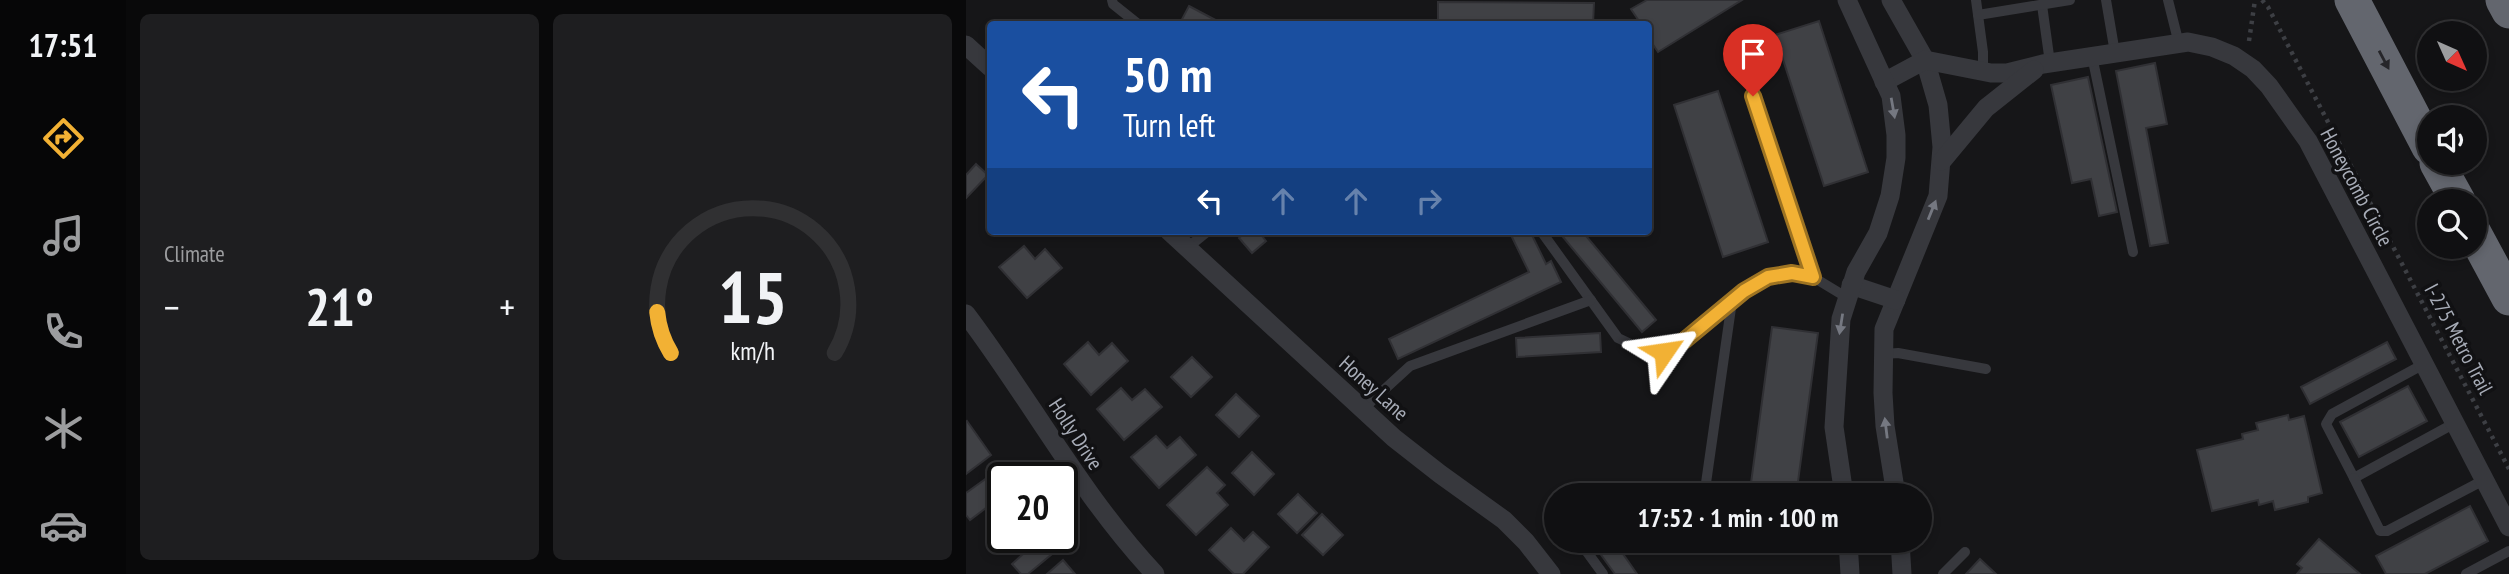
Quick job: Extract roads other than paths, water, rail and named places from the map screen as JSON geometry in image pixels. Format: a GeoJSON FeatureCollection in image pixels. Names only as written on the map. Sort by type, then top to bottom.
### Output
{"type":"FeatureCollection","features":[{"type":"Feature","properties":{"kind":"highway"},"geometry":{"type":"LineString","coordinates":[[2352,0],[2417,124]]}},
{"type":"Feature","properties":{"kind":"highway"},"geometry":{"type":"LineString","coordinates":[[2503,0],[2509,11]]}},
{"type":"Feature","properties":{"kind":"highway"},"geometry":{"type":"LineString","coordinates":[[2487,257],[2509,298]]}},
{"type":"Feature","properties":{"kind":"street"},"geometry":{"type":"LineString","coordinates":[[1842,483],[1835,427],[1838,342],[1849,291],[1878,233],[1890,197],[1896,158],[1891,96],[1847,0]]}},
{"type":"Feature","properties":{"kind":"street"},"geometry":{"type":"LineString","coordinates":[[1891,0],[1925,60],[1938,105],[1942,161],[1938,195],[1884,329],[1885,426],[1894,483]]}},
{"type":"Feature","properties":{"kind":"street","name":"Honeycomb Circle"},"geometry":{"type":"LineString","coordinates":[[1925,60],[2007,73],[2047,63],[2188,42],[2212,47],[2245,64],[2269,86],[2308,141],[2509,527]]}},
{"type":"Feature","properties":{"kind":"street"},"geometry":{"type":"LineString","coordinates":[[966,45],[987,64]]}},
{"type":"Feature","properties":{"kind":"street"},"geometry":{"type":"LineString","coordinates":[[1884,82],[1925,60]]}},
{"type":"Feature","properties":{"kind":"street","name":"Honeycomb Circle"},"geometry":{"type":"LineString","coordinates":[[1942,161],[1986,108],[2047,63]]}},
{"type":"Feature","properties":{"kind":"street","name":"Honey Lane"},"geometry":{"type":"LineString","coordinates":[[1173,235],[1363,409],[1440,474],[1504,520],[1526,542],[1550,574]]}},
{"type":"Feature","properties":{"kind":"street"},"geometry":{"type":"LineString","coordinates":[[1849,291],[1896,300]]}},
{"type":"Feature","properties":{"kind":"street","name":"Holly Drive"},"geometry":{"type":"LineString","coordinates":[[966,314],[1107,519],[1155,574]]}},
{"type":"Feature","properties":{"kind":"street"},"geometry":{"type":"LineString","coordinates":[[1849,553],[1850,574]]}},
{"type":"Feature","properties":{"kind":"street"},"geometry":{"type":"LineString","coordinates":[[1901,553],[1902,574]]}},
{"type":"Feature","properties":{"kind":"lane"},"geometry":{"type":"LineString","coordinates":[[1112,0],[1113,4],[1134,21]]}},
{"type":"Feature","properties":{"kind":"lane"},"geometry":{"type":"LineString","coordinates":[[1976,0],[1983,71]]}},
{"type":"Feature","properties":{"kind":"lane"},"geometry":{"type":"LineString","coordinates":[[1978,15],[2070,0]]}},
{"type":"Feature","properties":{"kind":"lane"},"geometry":{"type":"LineString","coordinates":[[2106,0],[2115,53]]}},
{"type":"Feature","properties":{"kind":"lane"},"geometry":{"type":"LineString","coordinates":[[2168,0],[2179,44]]}},
{"type":"Feature","properties":{"kind":"lane"},"geometry":{"type":"LineString","coordinates":[[2042,5],[2047,63]]}},
{"type":"Feature","properties":{"kind":"lane"},"geometry":{"type":"LineString","coordinates":[[2092,56],[2133,252]]}},
{"type":"Feature","properties":{"kind":"lane"},"geometry":{"type":"LineString","coordinates":[[1745,70],[1813,277]]}},
{"type":"Feature","properties":{"kind":"lane"},"geometry":{"type":"LineString","coordinates":[[1187,248],[1203,235]]}},
{"type":"Feature","properties":{"kind":"lane"},"geometry":{"type":"LineString","coordinates":[[1544,235],[1618,338],[1641,349],[1664,352],[1685,340],[1732,301],[1768,277],[1792,273],[1813,277],[1849,291]]}},
{"type":"Feature","properties":{"kind":"lane"},"geometry":{"type":"LineString","coordinates":[[1363,409],[1410,366],[1591,300]]}},
{"type":"Feature","properties":{"kind":"lane"},"geometry":{"type":"LineString","coordinates":[[1706,483],[1732,301]]}},
{"type":"Feature","properties":{"kind":"lane"},"geometry":{"type":"LineString","coordinates":[[1884,354],[1898,352],[1986,369]]}},
{"type":"Feature","properties":{"kind":"lane"},"geometry":{"type":"LineString","coordinates":[[2424,364],[2332,415],[2326,424],[2380,531],[2387,531],[2484,480]]}},
{"type":"Feature","properties":{"kind":"lane"},"geometry":{"type":"LineString","coordinates":[[2354,478],[2455,423]]}},
{"type":"Feature","properties":{"kind":"lane"},"geometry":{"type":"LineString","coordinates":[[2466,574],[2509,551]]}},
{"type":"Feature","properties":{"kind":"lane"},"geometry":{"type":"LineString","coordinates":[[1943,574],[1965,552]]}},
{"type":"Feature","properties":{"kind":"lane"},"geometry":{"type":"LineString","coordinates":[[1588,553],[1603,574]]}}]}
